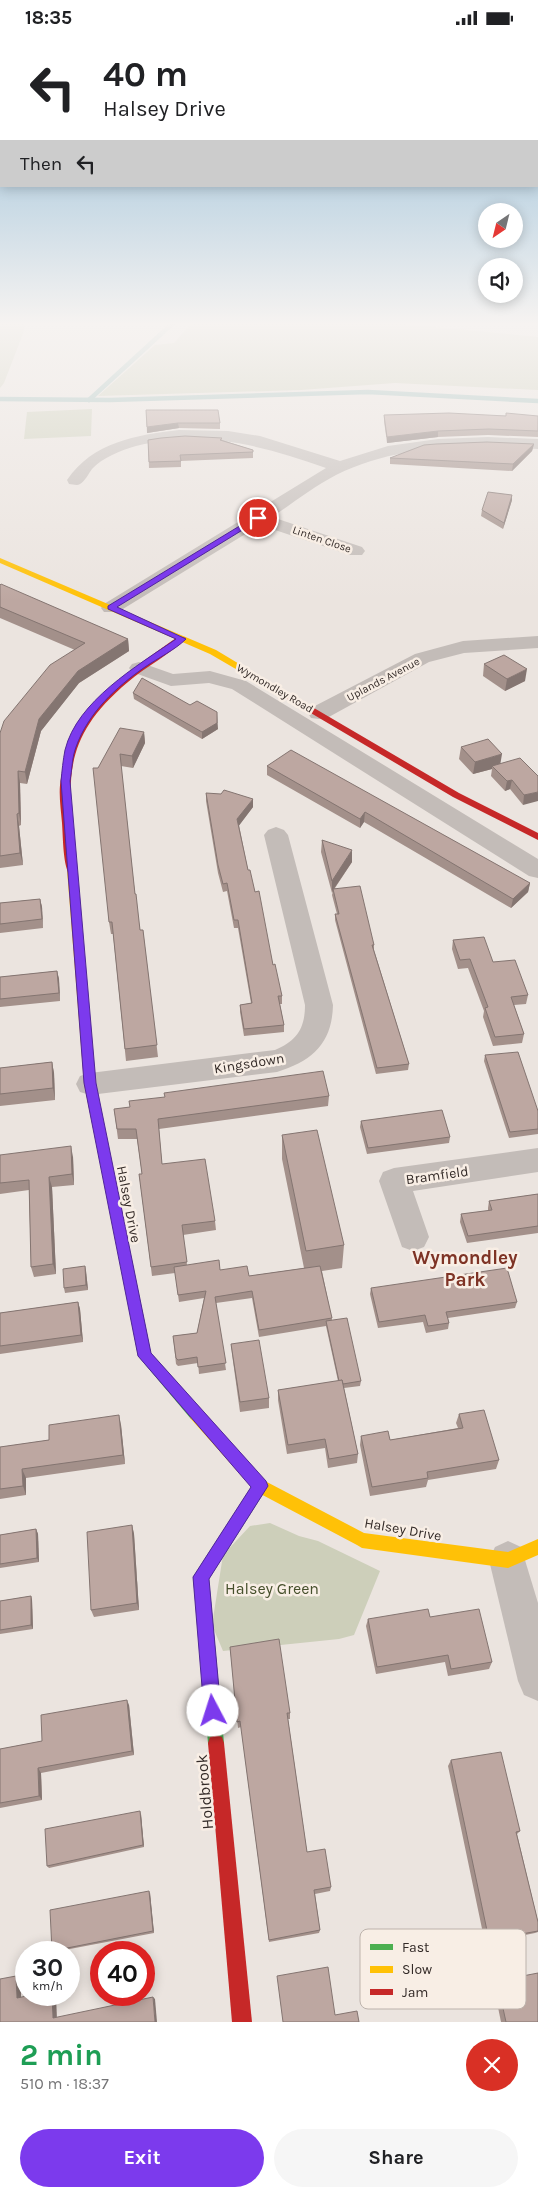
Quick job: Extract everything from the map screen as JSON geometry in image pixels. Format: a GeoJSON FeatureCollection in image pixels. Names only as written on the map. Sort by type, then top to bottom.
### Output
{"type":"FeatureCollection","features":[{"type":"Feature","properties":{"kind":"street"},"geometry":{"type":"LineString","coordinates":[[74,480],[80,470],[91,460],[112,449],[157,438],[190,434],[250,439],[340,467]]}},
{"type":"Feature","properties":{"kind":"street"},"geometry":{"type":"LineString","coordinates":[[111,608],[258,518],[314,480],[340,467],[371,456],[408,448],[481,440],[538,444]]}},
{"type":"Feature","properties":{"kind":"street","name":"Linten Close"},"geometry":{"type":"LineString","coordinates":[[258,518],[356,551]]}},
{"type":"Feature","properties":{"kind":"street","name":"Wymondley Road"},"geometry":{"type":"LineString","coordinates":[[0,560],[213,652],[456,795],[538,837]]}},
{"type":"Feature","properties":{"kind":"street","name":"Halsey Drive"},"geometry":{"type":"LineString","coordinates":[[182,639],[116,685],[78,731],[67,762],[66,790],[90,1083],[145,1356],[260,1486],[362,1540],[523,1554]]}},
{"type":"Feature","properties":{"kind":"street","name":"Uplands Avenue"},"geometry":{"type":"LineString","coordinates":[[319,713],[422,658],[463,647],[538,642]]}},
{"type":"Feature","properties":{"kind":"street","name":"Wymondley Road"},"geometry":{"type":"LineString","coordinates":[[139,668],[156,676],[171,680],[210,677],[239,685],[538,870]]}},
{"type":"Feature","properties":{"kind":"street","name":"Kingsdown"},"geometry":{"type":"LineString","coordinates":[[90,1083],[276,1061],[296,1053],[314,1035],[320,1020],[319,1005],[276,835]]}},
{"type":"Feature","properties":{"kind":"street","name":"Bramfield"},"geometry":{"type":"LineString","coordinates":[[413,1237],[394,1181],[538,1160]]}},
{"type":"Feature","properties":{"kind":"street","name":"Holdbrook"},"geometry":{"type":"LineString","coordinates":[[242,2022],[201,1577],[260,1486]]}},
{"type":"Feature","properties":{"kind":"street"},"geometry":{"type":"LineString","coordinates":[[523,1554],[538,1681]]}},
{"type":"Feature","properties":{"kind":"green space"},"geometry":{"type":"Polygon","coordinates":[[[27,416],[92,416],[91,436],[24,439],[27,416]]]}},
{"type":"Feature","properties":{"kind":"green space","name":"Halsey Green"},"geometry":{"type":"Polygon","coordinates":[[[270,1523],[299,1536],[318,1541],[380,1571],[354,1635],[339,1639],[223,1651],[212,1625],[223,1555],[250,1526],[270,1523]]]}},
{"type":"Feature","properties":{"kind":"building"},"geometry":{"type":"Polygon","coordinates":[[[146,416],[219,416],[220,423],[178,423],[147,427],[146,416]]]}},
{"type":"Feature","properties":{"kind":"building"},"geometry":{"type":"Polygon","coordinates":[[[384,416],[538,416],[538,431],[489,429],[438,431],[387,437],[384,416]]]}},
{"type":"Feature","properties":{"kind":"building"},"geometry":{"type":"Polygon","coordinates":[[[185,436],[222,438],[220,440],[253,450],[253,452],[180,455],[181,461],[149,462],[148,440],[185,436]]]}},
{"type":"Feature","properties":{"kind":"building"},"geometry":{"type":"Polygon","coordinates":[[[487,442],[534,444],[513,464],[390,458],[424,445],[487,442]]]}},
{"type":"Feature","properties":{"kind":"building"},"geometry":{"type":"Polygon","coordinates":[[[488,492],[512,495],[504,523],[482,510],[488,492]]]}},
{"type":"Feature","properties":{"kind":"building"},"geometry":{"type":"Polygon","coordinates":[[[1,584],[128,639],[78,671],[39,719],[25,772],[18,771],[19,813],[17,814],[20,853],[0,856],[0,733],[4,721],[50,665],[85,643],[0,607],[1,584]]]}},
{"type":"Feature","properties":{"kind":"building"},"geometry":{"type":"Polygon","coordinates":[[[504,655],[527,669],[507,679],[484,664],[504,655]]]}},
{"type":"Feature","properties":{"kind":"building"},"geometry":{"type":"Polygon","coordinates":[[[142,678],[190,705],[197,701],[217,712],[217,723],[202,732],[133,693],[142,678]]]}},
{"type":"Feature","properties":{"kind":"building"},"geometry":{"type":"Polygon","coordinates":[[[120,728],[144,732],[132,756],[120,754],[135,894],[140,930],[143,930],[157,1045],[125,1049],[112,922],[109,922],[93,768],[98,768],[120,728]]]}},
{"type":"Feature","properties":{"kind":"building"},"geometry":{"type":"Polygon","coordinates":[[[488,739],[502,754],[475,762],[461,747],[488,739]]]}},
{"type":"Feature","properties":{"kind":"building"},"geometry":{"type":"Polygon","coordinates":[[[291,750],[530,883],[513,899],[365,812],[360,819],[267,766],[291,750]]]}},
{"type":"Feature","properties":{"kind":"building"},"geometry":{"type":"Polygon","coordinates":[[[520,758],[538,776],[538,792],[524,795],[512,780],[507,781],[492,766],[520,758]]]}},
{"type":"Feature","properties":{"kind":"building"},"geometry":{"type":"Polygon","coordinates":[[[224,790],[253,799],[237,819],[248,870],[250,870],[255,892],[259,891],[273,965],[275,964],[282,996],[278,996],[284,1025],[244,1029],[240,1005],[252,1003],[238,920],[234,920],[227,883],[223,884],[218,865],[206,793],[221,794],[224,790]]]}},
{"type":"Feature","properties":{"kind":"building"},"geometry":{"type":"Polygon","coordinates":[[[322,840],[352,850],[332,881],[322,840]]]}},
{"type":"Feature","properties":{"kind":"building"},"geometry":{"type":"Polygon","coordinates":[[[360,886],[374,945],[372,945],[409,1064],[377,1068],[335,914],[339,914],[333,889],[360,886]]]}},
{"type":"Feature","properties":{"kind":"building"},"geometry":{"type":"Polygon","coordinates":[[[40,899],[42,919],[0,924],[0,903],[40,899]]]}},
{"type":"Feature","properties":{"kind":"building"},"geometry":{"type":"Polygon","coordinates":[[[484,937],[493,962],[515,960],[528,995],[511,997],[524,1034],[495,1037],[485,1008],[488,1007],[470,959],[460,960],[453,940],[484,937]]]}},
{"type":"Feature","properties":{"kind":"building"},"geometry":{"type":"Polygon","coordinates":[[[57,971],[59,993],[0,999],[0,977],[57,971]]]}},
{"type":"Feature","properties":{"kind":"building"},"geometry":{"type":"Polygon","coordinates":[[[518,1052],[538,1111],[538,1129],[510,1132],[485,1055],[518,1052]]]}},
{"type":"Feature","properties":{"kind":"building"},"geometry":{"type":"Polygon","coordinates":[[[52,1062],[53,1088],[0,1094],[0,1068],[52,1062]]]}},
{"type":"Feature","properties":{"kind":"building"},"geometry":{"type":"Polygon","coordinates":[[[323,1071],[329,1096],[158,1119],[162,1164],[205,1159],[215,1221],[182,1225],[187,1262],[151,1267],[139,1174],[142,1174],[136,1129],[117,1129],[114,1109],[130,1107],[129,1101],[165,1097],[164,1093],[323,1071]]]}},
{"type":"Feature","properties":{"kind":"building"},"geometry":{"type":"Polygon","coordinates":[[[442,1110],[450,1137],[368,1148],[361,1121],[442,1110]]]}},
{"type":"Feature","properties":{"kind":"building"},"geometry":{"type":"Polygon","coordinates":[[[317,1130],[344,1245],[306,1251],[282,1135],[317,1130]]]}},
{"type":"Feature","properties":{"kind":"building"},"geometry":{"type":"Polygon","coordinates":[[[71,1146],[72,1174],[49,1177],[53,1264],[31,1267],[29,1180],[0,1183],[0,1155],[71,1146]]]}},
{"type":"Feature","properties":{"kind":"building"},"geometry":{"type":"Polygon","coordinates":[[[538,1194],[538,1226],[468,1236],[461,1214],[492,1210],[489,1201],[538,1194]]]}},
{"type":"Feature","properties":{"kind":"building"},"geometry":{"type":"Polygon","coordinates":[[[219,1260],[220,1270],[247,1266],[249,1276],[320,1266],[332,1318],[259,1330],[252,1291],[215,1297],[226,1363],[198,1367],[197,1357],[178,1360],[176,1358],[173,1336],[197,1333],[206,1291],[178,1295],[174,1267],[219,1260]]]}},
{"type":"Feature","properties":{"kind":"building"},"geometry":{"type":"Polygon","coordinates":[[[85,1266],[86,1285],[64,1288],[63,1269],[85,1266]]]}},
{"type":"Feature","properties":{"kind":"building"},"geometry":{"type":"Polygon","coordinates":[[[507,1268],[517,1302],[446,1312],[449,1323],[428,1326],[425,1315],[379,1322],[371,1288],[507,1268]]]}},
{"type":"Feature","properties":{"kind":"building"},"geometry":{"type":"Polygon","coordinates":[[[78,1302],[81,1335],[0,1346],[0,1313],[78,1302]]]}},
{"type":"Feature","properties":{"kind":"building"},"geometry":{"type":"Polygon","coordinates":[[[347,1318],[361,1381],[343,1384],[342,1380],[339,1381],[326,1321],[347,1318]]]}},
{"type":"Feature","properties":{"kind":"building"},"geometry":{"type":"Polygon","coordinates":[[[259,1340],[269,1398],[240,1402],[231,1344],[259,1340]]]}},
{"type":"Feature","properties":{"kind":"building"},"geometry":{"type":"Polygon","coordinates":[[[342,1380],[358,1454],[329,1459],[325,1439],[288,1445],[278,1390],[342,1380]]]}},
{"type":"Feature","properties":{"kind":"building"},"geometry":{"type":"Polygon","coordinates":[[[484,1410],[499,1460],[427,1472],[428,1478],[372,1487],[361,1436],[388,1431],[390,1440],[463,1428],[459,1414],[484,1410]]]}},
{"type":"Feature","properties":{"kind":"building"},"geometry":{"type":"Polygon","coordinates":[[[119,1415],[123,1455],[22,1469],[23,1486],[0,1489],[0,1447],[49,1440],[49,1425],[119,1415]]]}},
{"type":"Feature","properties":{"kind":"building"},"geometry":{"type":"Polygon","coordinates":[[[132,1525],[137,1603],[91,1610],[87,1532],[132,1525]]]}},
{"type":"Feature","properties":{"kind":"building"},"geometry":{"type":"Polygon","coordinates":[[[36,1529],[37,1558],[0,1564],[0,1535],[36,1529]]]}},
{"type":"Feature","properties":{"kind":"building"},"geometry":{"type":"Polygon","coordinates":[[[31,1596],[31,1625],[0,1630],[0,1601],[31,1596]]]}},
{"type":"Feature","properties":{"kind":"building"},"geometry":{"type":"Polygon","coordinates":[[[428,1609],[430,1617],[479,1609],[492,1662],[451,1669],[448,1655],[377,1667],[368,1619],[428,1609]]]}},
{"type":"Feature","properties":{"kind":"building"},"geometry":{"type":"Polygon","coordinates":[[[279,1639],[290,1713],[287,1713],[307,1852],[325,1849],[331,1887],[314,1890],[320,1930],[269,1940],[240,1721],[237,1722],[230,1647],[279,1639]]]}},
{"type":"Feature","properties":{"kind":"building"},"geometry":{"type":"Polygon","coordinates":[[[127,1700],[132,1751],[38,1768],[39,1796],[0,1803],[0,1749],[42,1741],[41,1715],[127,1700]]]}},
{"type":"Feature","properties":{"kind":"building"},"geometry":{"type":"Polygon","coordinates":[[[501,1752],[520,1831],[516,1832],[538,1922],[538,1931],[526,1933],[526,1929],[487,1929],[451,1760],[501,1752]]]}},
{"type":"Feature","properties":{"kind":"building"},"geometry":{"type":"Polygon","coordinates":[[[140,1811],[143,1845],[47,1866],[45,1829],[140,1811]]]}},
{"type":"Feature","properties":{"kind":"building"},"geometry":{"type":"Polygon","coordinates":[[[149,1891],[153,1931],[102,1941],[90,1941],[90,1943],[80,1945],[80,1941],[52,1941],[50,1910],[149,1891]]]}},
{"type":"Feature","properties":{"kind":"building"},"geometry":{"type":"Polygon","coordinates":[[[328,1967],[335,2015],[357,2011],[359,2022],[283,2022],[277,1976],[328,1967]]]}},
{"type":"Feature","properties":{"kind":"building"},"geometry":{"type":"Polygon","coordinates":[[[538,1973],[538,2022],[506,2022],[503,2009],[526,2009],[526,1975],[538,1973]]]}},
{"type":"Feature","properties":{"kind":"building"},"geometry":{"type":"Polygon","coordinates":[[[15,1976],[15,2006],[52,2006],[53,2018],[110,2006],[154,2006],[155,2022],[0,2022],[0,1979],[15,1976]]]}},
{"type":"Feature","properties":{"kind":"traffic: fast"},"geometry":{"type":"LineString","coordinates":[[122,1241],[145,1356],[196,1414]]}},
{"type":"Feature","properties":{"kind":"traffic: fast"},"geometry":{"type":"LineString","coordinates":[[216,1743],[201,1577],[260,1486]]}},
{"type":"Feature","properties":{"kind":"traffic: slow"},"geometry":{"type":"LineString","coordinates":[[0,560],[213,652],[285,694]]}},
{"type":"Feature","properties":{"kind":"traffic: slow"},"geometry":{"type":"LineString","coordinates":[[72,870],[90,1084],[122,1241]]}},
{"type":"Feature","properties":{"kind":"traffic: slow"},"geometry":{"type":"LineString","coordinates":[[196,1414],[260,1486],[362,1540],[508,1560],[538,1547]]}},
{"type":"Feature","properties":{"kind":"traffic: jam"},"geometry":{"type":"LineString","coordinates":[[72,870],[66,812],[65,779],[70,755],[79,733],[107,696],[124,680],[182,638]]}},
{"type":"Feature","properties":{"kind":"traffic: jam"},"geometry":{"type":"LineString","coordinates":[[285,694],[456,795],[538,837]]}},
{"type":"Feature","properties":{"kind":"traffic: jam"},"geometry":{"type":"LineString","coordinates":[[216,1743],[242,2022]]}},
{"type":"Feature","properties":{"kind":"district","name":"Wymondley Park"},"geometry":{"type":"Point","coordinates":[465,1268]}},
{"type":"Feature","properties":{"kind":"route"},"geometry":{"type":"LineString","coordinates":[[213,1711],[201,1577],[260,1486],[145,1356],[90,1083],[66,781],[70,749],[78,731],[91,713],[116,685],[182,639],[111,608],[258,518]]}}]}
